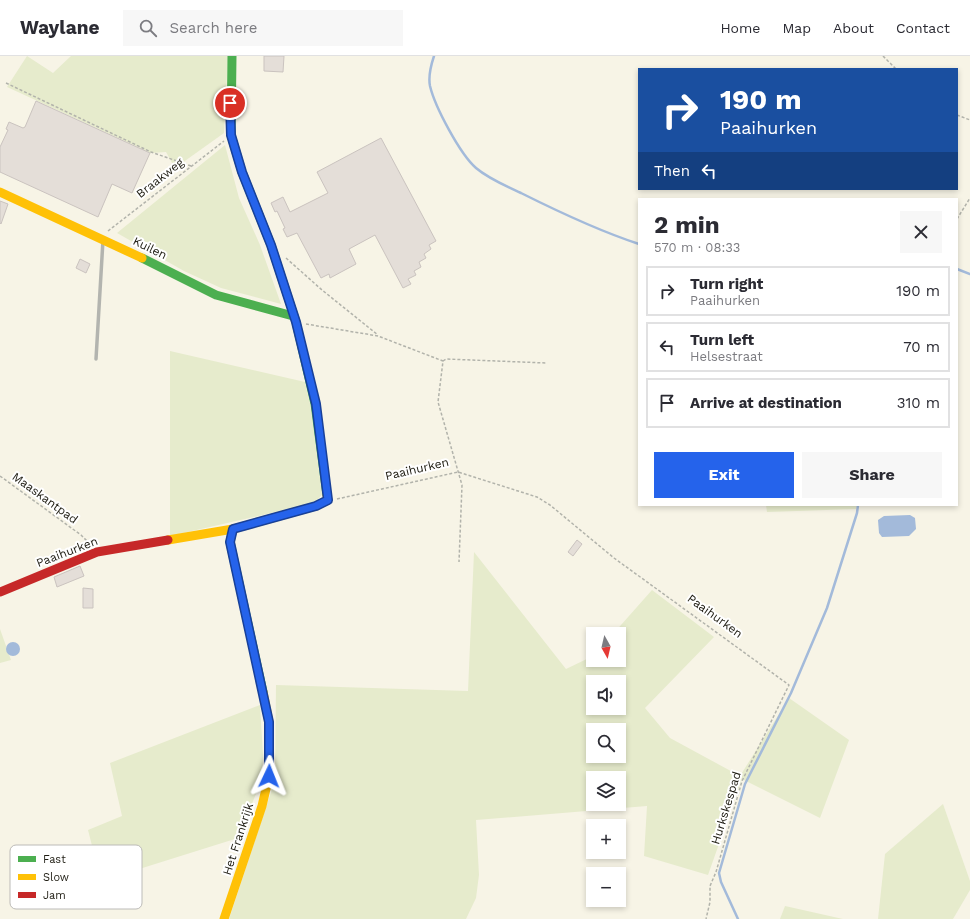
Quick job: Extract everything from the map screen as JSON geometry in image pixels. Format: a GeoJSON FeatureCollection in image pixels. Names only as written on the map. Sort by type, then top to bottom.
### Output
{"type":"FeatureCollection","features":[{"type":"Feature","properties":{"kind":"street"},"geometry":{"type":"LineString","coordinates":[[232,56],[231,135],[242,172],[271,245],[295,319],[316,404],[328,500]]}},
{"type":"Feature","properties":{"kind":"street","name":"Kuilen"},"geometry":{"type":"LineString","coordinates":[[0,192],[103,239],[216,295],[295,319]]}},
{"type":"Feature","properties":{"kind":"street","name":"Paaihurken"},"geometry":{"type":"LineString","coordinates":[[0,592],[97,552],[233,529],[316,506],[328,500]]}},
{"type":"Feature","properties":{"kind":"street","name":"Het Frankrijk"},"geometry":{"type":"LineString","coordinates":[[224,919],[262,806],[269,776],[270,755],[268,716],[230,542],[233,529]]}},
{"type":"Feature","properties":{"kind":"lane"},"geometry":{"type":"LineString","coordinates":[[96,359],[103,239]]}},
{"type":"Feature","properties":{"kind":"path"},"geometry":{"type":"LineString","coordinates":[[883,56],[895,68]]}},
{"type":"Feature","properties":{"kind":"path"},"geometry":{"type":"LineString","coordinates":[[6,84],[151,152],[191,166]]}},
{"type":"Feature","properties":{"kind":"path"},"geometry":{"type":"LineString","coordinates":[[958,114],[970,120]]}},
{"type":"Feature","properties":{"kind":"path","name":"Braakweg"},"geometry":{"type":"LineString","coordinates":[[103,239],[109,230],[231,135]]}},
{"type":"Feature","properties":{"kind":"path"},"geometry":{"type":"LineString","coordinates":[[958,217],[970,198]]}},
{"type":"Feature","properties":{"kind":"path"},"geometry":{"type":"LineString","coordinates":[[282,255],[378,336]]}},
{"type":"Feature","properties":{"kind":"path"},"geometry":{"type":"LineString","coordinates":[[295,319],[378,336],[443,361],[446,359],[546,363]]}},
{"type":"Feature","properties":{"kind":"path"},"geometry":{"type":"LineString","coordinates":[[443,361],[438,402],[462,485],[459,562]]}},
{"type":"Feature","properties":{"kind":"path","name":"Paaihurken"},"geometry":{"type":"LineString","coordinates":[[328,500],[344,499],[458,472],[537,497],[550,505],[614,558],[789,686]]}},
{"type":"Feature","properties":{"kind":"path","name":"Maaskantpad"},"geometry":{"type":"LineString","coordinates":[[0,476],[80,535],[97,552]]}},
{"type":"Feature","properties":{"kind":"path","name":"Hurkskespad"},"geometry":{"type":"LineString","coordinates":[[706,919],[710,902],[710,886],[716,872],[742,781],[789,686]]}},
{"type":"Feature","properties":{"kind":"green space"},"geometry":{"type":"Polygon","coordinates":[[[27,56],[53,73],[71,56],[228,56],[224,133],[175,168],[166,152],[151,153],[7,87],[27,56]]]}},
{"type":"Feature","properties":{"kind":"green space"},"geometry":{"type":"Polygon","coordinates":[[[225,145],[239,198],[260,245],[281,304],[221,288],[184,271],[117,233],[225,145]]]}},
{"type":"Feature","properties":{"kind":"green space"},"geometry":{"type":"Polygon","coordinates":[[[170,351],[305,382],[324,492],[315,503],[170,536],[170,351]]]}},
{"type":"Feature","properties":{"kind":"green space"},"geometry":{"type":"Polygon","coordinates":[[[766,506],[857,506],[856,509],[767,512],[766,506]]]}},
{"type":"Feature","properties":{"kind":"green space"},"geometry":{"type":"Polygon","coordinates":[[[474,552],[566,669],[586,659],[586,667],[626,667],[626,627],[619,627],[652,590],[714,637],[645,708],[670,738],[740,776],[789,698],[849,740],[820,818],[742,779],[708,875],[644,856],[647,806],[626,808],[626,771],[586,771],[586,811],[476,820],[479,875],[476,898],[466,919],[229,919],[275,780],[276,685],[468,691],[474,552]]]}},
{"type":"Feature","properties":{"kind":"green space"},"geometry":{"type":"Polygon","coordinates":[[[0,629],[11,660],[0,663],[0,629]]]}},
{"type":"Feature","properties":{"kind":"green space"},"geometry":{"type":"Polygon","coordinates":[[[260,705],[263,755],[262,779],[238,838],[142,868],[142,845],[92,845],[88,830],[122,816],[110,763],[260,705]]]}},
{"type":"Feature","properties":{"kind":"green space"},"geometry":{"type":"Polygon","coordinates":[[[943,804],[970,881],[970,890],[953,919],[878,919],[885,854],[943,804]]]}},
{"type":"Feature","properties":{"kind":"green space"},"geometry":{"type":"Polygon","coordinates":[[[785,906],[843,919],[780,919],[785,906]]]}},
{"type":"Feature","properties":{"kind":"water"},"geometry":{"type":"Polygon","coordinates":[[[910,515],[915,518],[916,529],[909,536],[882,537],[879,533],[878,520],[884,516],[910,515]]]}},
{"type":"Feature","properties":{"kind":"water"},"geometry":{"type":"Polygon","coordinates":[[[13,642],[18,644],[20,649],[18,654],[13,656],[8,654],[6,649],[8,644],[13,642]]]}},
{"type":"Feature","properties":{"kind":"building"},"geometry":{"type":"Polygon","coordinates":[[[264,56],[284,56],[283,72],[264,71],[264,56]]]}},
{"type":"Feature","properties":{"kind":"building"},"geometry":{"type":"Polygon","coordinates":[[[36,101],[150,153],[132,193],[112,184],[98,217],[0,172],[0,147],[8,130],[6,129],[9,122],[23,128],[25,127],[36,101]]]}},
{"type":"Feature","properties":{"kind":"building"},"geometry":{"type":"Polygon","coordinates":[[[381,138],[436,241],[429,245],[431,249],[424,254],[426,258],[419,262],[421,267],[414,271],[416,275],[408,279],[411,284],[403,288],[375,235],[349,249],[356,264],[330,278],[329,274],[321,278],[297,233],[287,237],[283,229],[285,228],[277,211],[275,212],[271,203],[283,197],[290,212],[328,193],[317,172],[381,138]]]}},
{"type":"Feature","properties":{"kind":"building"},"geometry":{"type":"Polygon","coordinates":[[[0,201],[8,204],[1,224],[0,223],[0,201]]]}},
{"type":"Feature","properties":{"kind":"building"},"geometry":{"type":"Polygon","coordinates":[[[80,259],[90,264],[86,273],[76,268],[80,259]]]}},
{"type":"Feature","properties":{"kind":"building"},"geometry":{"type":"Polygon","coordinates":[[[577,540],[582,544],[573,556],[568,552],[577,540]]]}},
{"type":"Feature","properties":{"kind":"building"},"geometry":{"type":"Polygon","coordinates":[[[80,566],[84,576],[57,587],[54,577],[80,566]]]}},
{"type":"Feature","properties":{"kind":"building"},"geometry":{"type":"Polygon","coordinates":[[[83,588],[93,589],[93,608],[83,608],[83,588]]]}},
{"type":"Feature","properties":{"kind":"waterway"},"geometry":{"type":"LineString","coordinates":[[434,56],[429,78],[430,86],[437,106],[449,130],[463,152],[476,168],[486,176],[564,214],[638,244]]}},
{"type":"Feature","properties":{"kind":"waterway"},"geometry":{"type":"LineString","coordinates":[[958,269],[970,274]]}},
{"type":"Feature","properties":{"kind":"waterway"},"geometry":{"type":"LineString","coordinates":[[738,919],[721,882],[719,873],[745,784],[791,693],[827,608],[858,506]]}},
{"type":"Feature","properties":{"kind":"traffic: fast"},"geometry":{"type":"LineString","coordinates":[[232,56],[231,135],[242,172],[271,245],[296,322],[315,404],[327,495]]}},
{"type":"Feature","properties":{"kind":"traffic: fast"},"geometry":{"type":"LineString","coordinates":[[142,258],[216,295],[293,316]]}},
{"type":"Feature","properties":{"kind":"traffic: fast"},"geometry":{"type":"LineString","coordinates":[[233,529],[230,542],[263,692]]}},
{"type":"Feature","properties":{"kind":"traffic: slow"},"geometry":{"type":"LineString","coordinates":[[0,192],[142,258]]}},
{"type":"Feature","properties":{"kind":"traffic: slow"},"geometry":{"type":"LineString","coordinates":[[168,540],[233,529],[316,506],[328,500],[327,495]]}},
{"type":"Feature","properties":{"kind":"traffic: slow"},"geometry":{"type":"LineString","coordinates":[[224,919],[262,806],[269,776],[269,722],[263,692]]}},
{"type":"Feature","properties":{"kind":"traffic: jam"},"geometry":{"type":"LineString","coordinates":[[0,592],[97,552],[168,540]]}},
{"type":"Feature","properties":{"kind":"route"},"geometry":{"type":"LineString","coordinates":[[230,103],[231,135],[242,172],[271,245],[296,322],[316,404],[328,500],[316,506],[233,529],[230,542],[266,703],[269,722],[269,776]]}}]}
